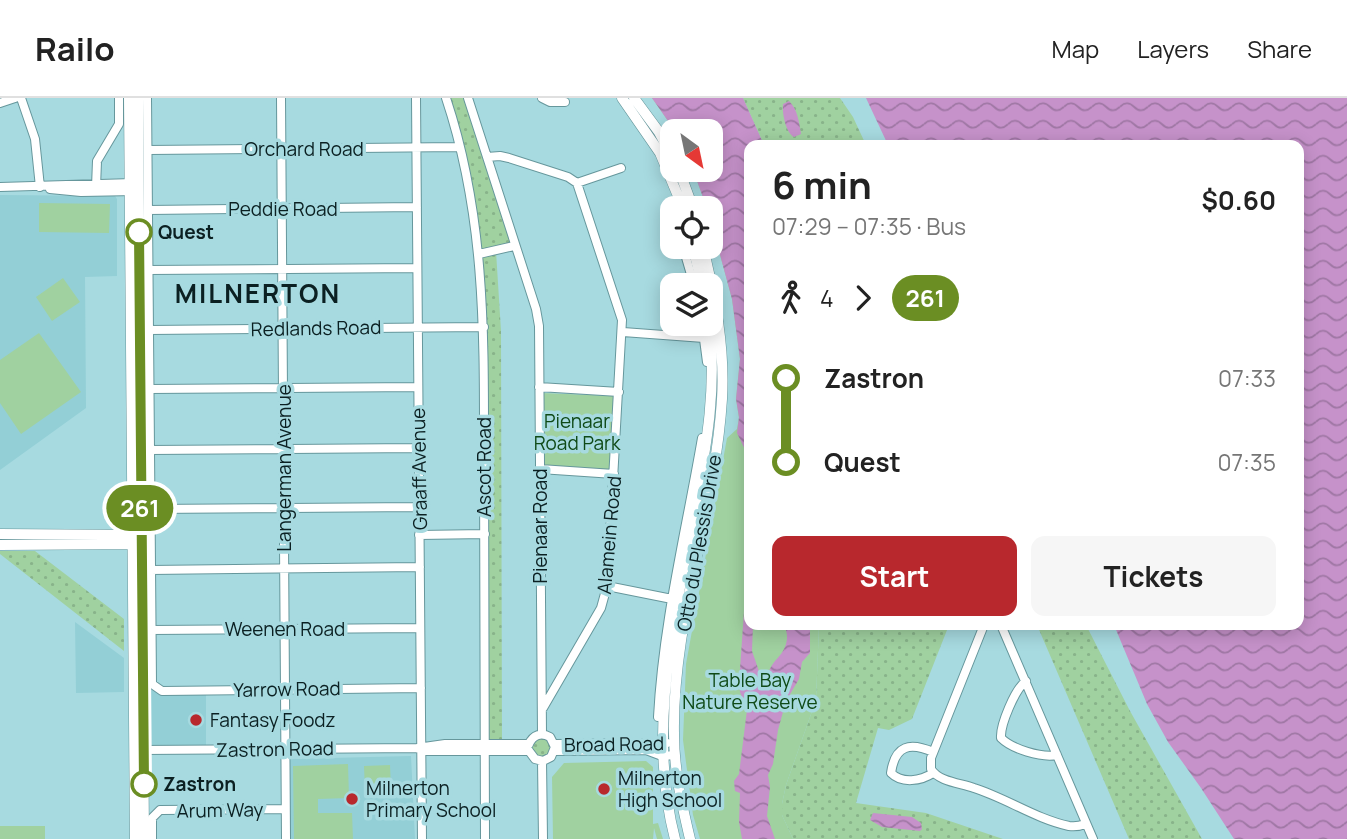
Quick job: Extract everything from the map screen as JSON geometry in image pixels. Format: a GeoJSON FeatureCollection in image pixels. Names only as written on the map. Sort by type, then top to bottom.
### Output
{"type":"FeatureCollection","features":[{"type":"Feature","properties":{"kind":"main road"},"geometry":{"type":"LineString","coordinates":[[129,98],[134,187],[139,750],[144,839]]}},
{"type":"Feature","properties":{"kind":"main road"},"geometry":{"type":"LineString","coordinates":[[134,187],[138,98]]}},
{"type":"Feature","properties":{"kind":"main road"},"geometry":{"type":"LineString","coordinates":[[622,98],[660,153],[678,196]]}},
{"type":"Feature","properties":{"kind":"main road"},"geometry":{"type":"LineString","coordinates":[[634,98],[660,134]]}},
{"type":"Feature","properties":{"kind":"main road","name":"Otto du Plessis Drive"},"geometry":{"type":"LineString","coordinates":[[690,839],[675,755],[675,696],[681,642],[718,439],[722,397],[720,333],[705,259]]}},
{"type":"Feature","properties":{"kind":"main road","name":"Otto du Plessis Drive"},"geometry":{"type":"LineString","coordinates":[[675,839],[664,782],[662,743],[669,652],[711,418],[713,374],[710,336]]}},
{"type":"Feature","properties":{"kind":"main road"},"geometry":{"type":"LineString","coordinates":[[0,534],[136,539]]}},
{"type":"Feature","properties":{"kind":"main road"},"geometry":{"type":"LineString","coordinates":[[0,545],[136,539]]}},
{"type":"Feature","properties":{"kind":"main road"},"geometry":{"type":"LineString","coordinates":[[135,839],[139,750]]}},
{"type":"Feature","properties":{"kind":"street"},"geometry":{"type":"LineString","coordinates":[[0,103],[15,98]]}},
{"type":"Feature","properties":{"kind":"street"},"geometry":{"type":"LineString","coordinates":[[22,98],[35,139],[39,187]]}},
{"type":"Feature","properties":{"kind":"street"},"geometry":{"type":"LineString","coordinates":[[97,188],[97,161],[118,126],[119,98]]}},
{"type":"Feature","properties":{"kind":"street"},"geometry":{"type":"LineString","coordinates":[[148,98],[150,630]]}},
{"type":"Feature","properties":{"kind":"street","name":"Langerman Avenue"},"geometry":{"type":"LineString","coordinates":[[281,98],[286,839]]}},
{"type":"Feature","properties":{"kind":"street","name":"Graaff Avenue"},"geometry":{"type":"LineString","coordinates":[[416,98],[422,839]]}},
{"type":"Feature","properties":{"kind":"street","name":"Ascot Road"},"geometry":{"type":"LineString","coordinates":[[446,98],[459,147],[479,254],[484,327],[485,839]]}},
{"type":"Feature","properties":{"kind":"street","name":"Pienaar Road"},"geometry":{"type":"LineString","coordinates":[[468,98],[538,318],[542,734]]}},
{"type":"Feature","properties":{"kind":"street"},"geometry":{"type":"LineString","coordinates":[[542,98],[550,102],[565,102]]}},
{"type":"Feature","properties":{"kind":"street","name":"Orchard Road"},"geometry":{"type":"LineString","coordinates":[[148,150],[459,147]]}},
{"type":"Feature","properties":{"kind":"street"},"geometry":{"type":"LineString","coordinates":[[487,157],[509,158],[568,177],[577,183],[621,168]]}},
{"type":"Feature","properties":{"kind":"street","name":"Alamein Road"},"geometry":{"type":"LineString","coordinates":[[542,711],[603,604],[607,586],[623,332],[620,312],[577,183]]}},
{"type":"Feature","properties":{"kind":"street"},"geometry":{"type":"LineString","coordinates":[[0,187],[134,187]]}},
{"type":"Feature","properties":{"kind":"street","name":"Peddie Road"},"geometry":{"type":"LineString","coordinates":[[148,210],[417,207]]}},
{"type":"Feature","properties":{"kind":"street"},"geometry":{"type":"LineString","coordinates":[[479,254],[514,246]]}},
{"type":"Feature","properties":{"kind":"street"},"geometry":{"type":"LineString","coordinates":[[148,270],[417,268]]}},
{"type":"Feature","properties":{"kind":"street","name":"Redlands Road"},"geometry":{"type":"LineString","coordinates":[[149,330],[484,327]]}},
{"type":"Feature","properties":{"kind":"street"},"geometry":{"type":"LineString","coordinates":[[623,332],[704,338],[708,368],[705,415],[672,599],[658,717]]}},
{"type":"Feature","properties":{"kind":"street"},"geometry":{"type":"LineString","coordinates":[[149,390],[418,387]]}},
{"type":"Feature","properties":{"kind":"street"},"geometry":{"type":"LineString","coordinates":[[540,387],[619,392]]}},
{"type":"Feature","properties":{"kind":"street"},"geometry":{"type":"LineString","coordinates":[[149,450],[419,448]]}},
{"type":"Feature","properties":{"kind":"street"},"geometry":{"type":"LineString","coordinates":[[540,469],[614,474]]}},
{"type":"Feature","properties":{"kind":"street"},"geometry":{"type":"LineString","coordinates":[[150,509],[419,508]]}},
{"type":"Feature","properties":{"kind":"street"},"geometry":{"type":"LineString","coordinates":[[419,535],[485,534]]}},
{"type":"Feature","properties":{"kind":"street"},"geometry":{"type":"LineString","coordinates":[[150,570],[420,567]]}},
{"type":"Feature","properties":{"kind":"street"},"geometry":{"type":"LineString","coordinates":[[607,586],[672,599]]}},
{"type":"Feature","properties":{"kind":"street","name":"Weenen Road"},"geometry":{"type":"LineString","coordinates":[[150,630],[420,628]]}},
{"type":"Feature","properties":{"kind":"street","name":"Yarrow Road"},"geometry":{"type":"LineString","coordinates":[[150,630],[150,680],[154,688],[161,691],[421,688]]}},
{"type":"Feature","properties":{"kind":"street"},"geometry":{"type":"LineString","coordinates":[[982,630],[933,752],[930,761],[933,773],[940,778],[989,793],[1011,805],[1066,825],[1073,827],[1085,824]]}},
{"type":"Feature","properties":{"kind":"street"},"geometry":{"type":"LineString","coordinates":[[1003,630],[1093,839]]}},
{"type":"Feature","properties":{"kind":"street"},"geometry":{"type":"LineString","coordinates":[[1026,681],[1015,694],[1001,729],[1001,738],[1041,755],[1057,755]]}},
{"type":"Feature","properties":{"kind":"street"},"geometry":{"type":"LineString","coordinates":[[542,683],[554,688]]}},
{"type":"Feature","properties":{"kind":"street","name":"Broad Road"},"geometry":{"type":"LineString","coordinates":[[542,734],[550,737],[554,748],[551,757],[542,761],[534,758],[529,748],[534,737],[542,734]]}},
{"type":"Feature","properties":{"kind":"street","name":"Broad Road"},"geometry":{"type":"LineString","coordinates":[[554,748],[674,743]]}},
{"type":"Feature","properties":{"kind":"street"},"geometry":{"type":"LineString","coordinates":[[933,752],[915,746],[902,750],[895,756],[891,773],[897,778],[918,781],[933,773]]}},
{"type":"Feature","properties":{"kind":"street","name":"Broad Road"},"geometry":{"type":"LineString","coordinates":[[620,747],[646,750],[662,756],[675,755]]}},
{"type":"Feature","properties":{"kind":"street"},"geometry":{"type":"LineString","coordinates":[[420,748],[529,748]]}},
{"type":"Feature","properties":{"kind":"street","name":"Zastron Road"},"geometry":{"type":"LineString","coordinates":[[139,750],[420,748]]}},
{"type":"Feature","properties":{"kind":"street"},"geometry":{"type":"LineString","coordinates":[[542,761],[543,839]]}},
{"type":"Feature","properties":{"kind":"street","name":"Arum Way"},"geometry":{"type":"LineString","coordinates":[[152,839],[152,818],[155,813],[163,810],[285,809]]}},
{"type":"Feature","properties":{"kind":"shaded area"},"geometry":{"type":"Polygon","coordinates":[[[0,195],[115,196],[117,276],[85,277],[86,408],[0,470],[0,195]]]}},
{"type":"Feature","properties":{"kind":"shaded area"},"geometry":{"type":"Polygon","coordinates":[[[75,622],[124,658],[124,692],[76,693],[75,622]]]}},
{"type":"Feature","properties":{"kind":"shaded area"},"geometry":{"type":"Polygon","coordinates":[[[154,687],[206,690],[206,750],[144,750],[143,693],[154,687]]]}},
{"type":"Feature","properties":{"kind":"shaded area","name":"Milnerton Primary School"},"geometry":{"type":"Polygon","coordinates":[[[411,756],[415,839],[290,839],[290,759],[411,756]]]}},
{"type":"Feature","properties":{"kind":"green space"},"geometry":{"type":"Polygon","coordinates":[[[446,98],[468,98],[514,246],[496,251],[501,331],[502,744],[486,744],[479,254],[446,98]]]}},
{"type":"Feature","properties":{"kind":"green space","name":"Table Bay Nature Reserve"},"geometry":{"type":"Polygon","coordinates":[[[652,98],[743,98],[762,140],[744,140],[744,630],[819,630],[816,700],[786,785],[782,804],[782,815],[793,839],[700,839],[693,815],[683,740],[686,664],[727,438],[737,429],[739,418],[736,399],[740,359],[732,299],[721,259],[723,196],[703,196],[697,182],[723,182],[723,119],[667,119],[652,98]]]}},
{"type":"Feature","properties":{"kind":"green space"},"geometry":{"type":"Polygon","coordinates":[[[743,98],[840,98],[864,140],[762,140],[743,98]]]}},
{"type":"Feature","properties":{"kind":"green space"},"geometry":{"type":"Polygon","coordinates":[[[39,203],[110,204],[109,233],[39,232],[39,203]]]}},
{"type":"Feature","properties":{"kind":"green space"},"geometry":{"type":"Polygon","coordinates":[[[63,278],[80,302],[52,321],[36,297],[63,278]]]}},
{"type":"Feature","properties":{"kind":"green space"},"geometry":{"type":"Polygon","coordinates":[[[39,333],[81,392],[21,434],[0,403],[0,360],[39,333]]]}},
{"type":"Feature","properties":{"kind":"green space","name":"Pienaar Road Park"},"geometry":{"type":"Polygon","coordinates":[[[542,393],[614,396],[609,471],[543,468],[542,393]]]}},
{"type":"Feature","properties":{"kind":"green space"},"geometry":{"type":"Polygon","coordinates":[[[0,551],[35,551],[124,619],[124,651],[0,554],[0,551]]]}},
{"type":"Feature","properties":{"kind":"green space"},"geometry":{"type":"Polygon","coordinates":[[[819,630],[947,630],[912,719],[889,730],[878,728],[856,803],[926,813],[1003,839],[793,839],[782,815],[782,804],[786,785],[816,700],[819,630]]]}},
{"type":"Feature","properties":{"kind":"green space"},"geometry":{"type":"Polygon","coordinates":[[[1039,630],[1089,630],[1130,711],[1202,839],[1129,839],[1039,630]]]}},
{"type":"Feature","properties":{"kind":"green space"},"geometry":{"type":"Polygon","coordinates":[[[542,737],[549,740],[552,747],[549,754],[542,757],[535,754],[532,747],[535,740],[542,737]]]}},
{"type":"Feature","properties":{"kind":"green space","name":"Milnerton High School"},"geometry":{"type":"Polygon","coordinates":[[[646,761],[653,767],[653,824],[658,823],[663,839],[657,839],[654,828],[653,839],[553,839],[552,777],[564,763],[646,761]]]}},
{"type":"Feature","properties":{"kind":"green space"},"geometry":{"type":"Polygon","coordinates":[[[348,764],[349,798],[318,799],[318,813],[352,813],[353,839],[294,839],[293,766],[348,764]]]}},
{"type":"Feature","properties":{"kind":"green space"},"geometry":{"type":"Polygon","coordinates":[[[390,765],[391,789],[365,790],[364,766],[390,765]]]}},
{"type":"Feature","properties":{"kind":"green space"},"geometry":{"type":"Polygon","coordinates":[[[0,826],[45,826],[45,839],[0,839],[0,826]]]}},
{"type":"Feature","properties":{"kind":"water"},"geometry":{"type":"Polygon","coordinates":[[[652,98],[743,98],[762,140],[744,140],[744,448],[737,433],[739,417],[736,399],[740,359],[732,299],[721,259],[723,196],[703,196],[697,182],[723,182],[723,119],[667,119],[652,98]]]}},
{"type":"Feature","properties":{"kind":"water"},"geometry":{"type":"Polygon","coordinates":[[[866,98],[1347,98],[1347,839],[1234,839],[1168,742],[1147,704],[1116,630],[1304,630],[1304,140],[886,140],[866,98]]]}},
{"type":"Feature","properties":{"kind":"water"},"geometry":{"type":"Polygon","coordinates":[[[789,101],[796,112],[801,134],[794,137],[787,127],[783,113],[783,104],[789,101]]]}},
{"type":"Feature","properties":{"kind":"water"},"geometry":{"type":"Polygon","coordinates":[[[744,612],[744,630],[753,630],[752,651],[762,680],[786,645],[786,630],[810,630],[810,653],[802,662],[799,679],[786,701],[773,764],[768,775],[770,787],[767,816],[775,839],[742,839],[739,822],[740,793],[735,791],[734,781],[739,774],[747,710],[739,683],[744,612]]]}},
{"type":"Feature","properties":{"kind":"water"},"geometry":{"type":"Polygon","coordinates":[[[873,813],[912,817],[921,823],[922,829],[882,827],[870,820],[873,813]]]}},
{"type":"Feature","properties":{"kind":"bus line","name":"261"},"geometry":{"type":"LineString","coordinates":[[139,232],[144,784]]}},
{"type":"Feature","properties":{"kind":"place","name":"Quest"},"geometry":{"type":"Point","coordinates":[139,232]}},
{"type":"Feature","properties":{"kind":"place","name":"Fantasy Foodz"},"geometry":{"type":"Point","coordinates":[196,720]}},
{"type":"Feature","properties":{"kind":"place","name":"Zastron"},"geometry":{"type":"Point","coordinates":[144,784]}},
{"type":"Feature","properties":{"kind":"place","name":"Milnerton High School"},"geometry":{"type":"Point","coordinates":[604,789]}},
{"type":"Feature","properties":{"kind":"place","name":"Milnerton Primary School"},"geometry":{"type":"Point","coordinates":[352,799]}},
{"type":"Feature","properties":{"kind":"district","name":"MILNERTON"},"geometry":{"type":"Point","coordinates":[258,294]}}]}
